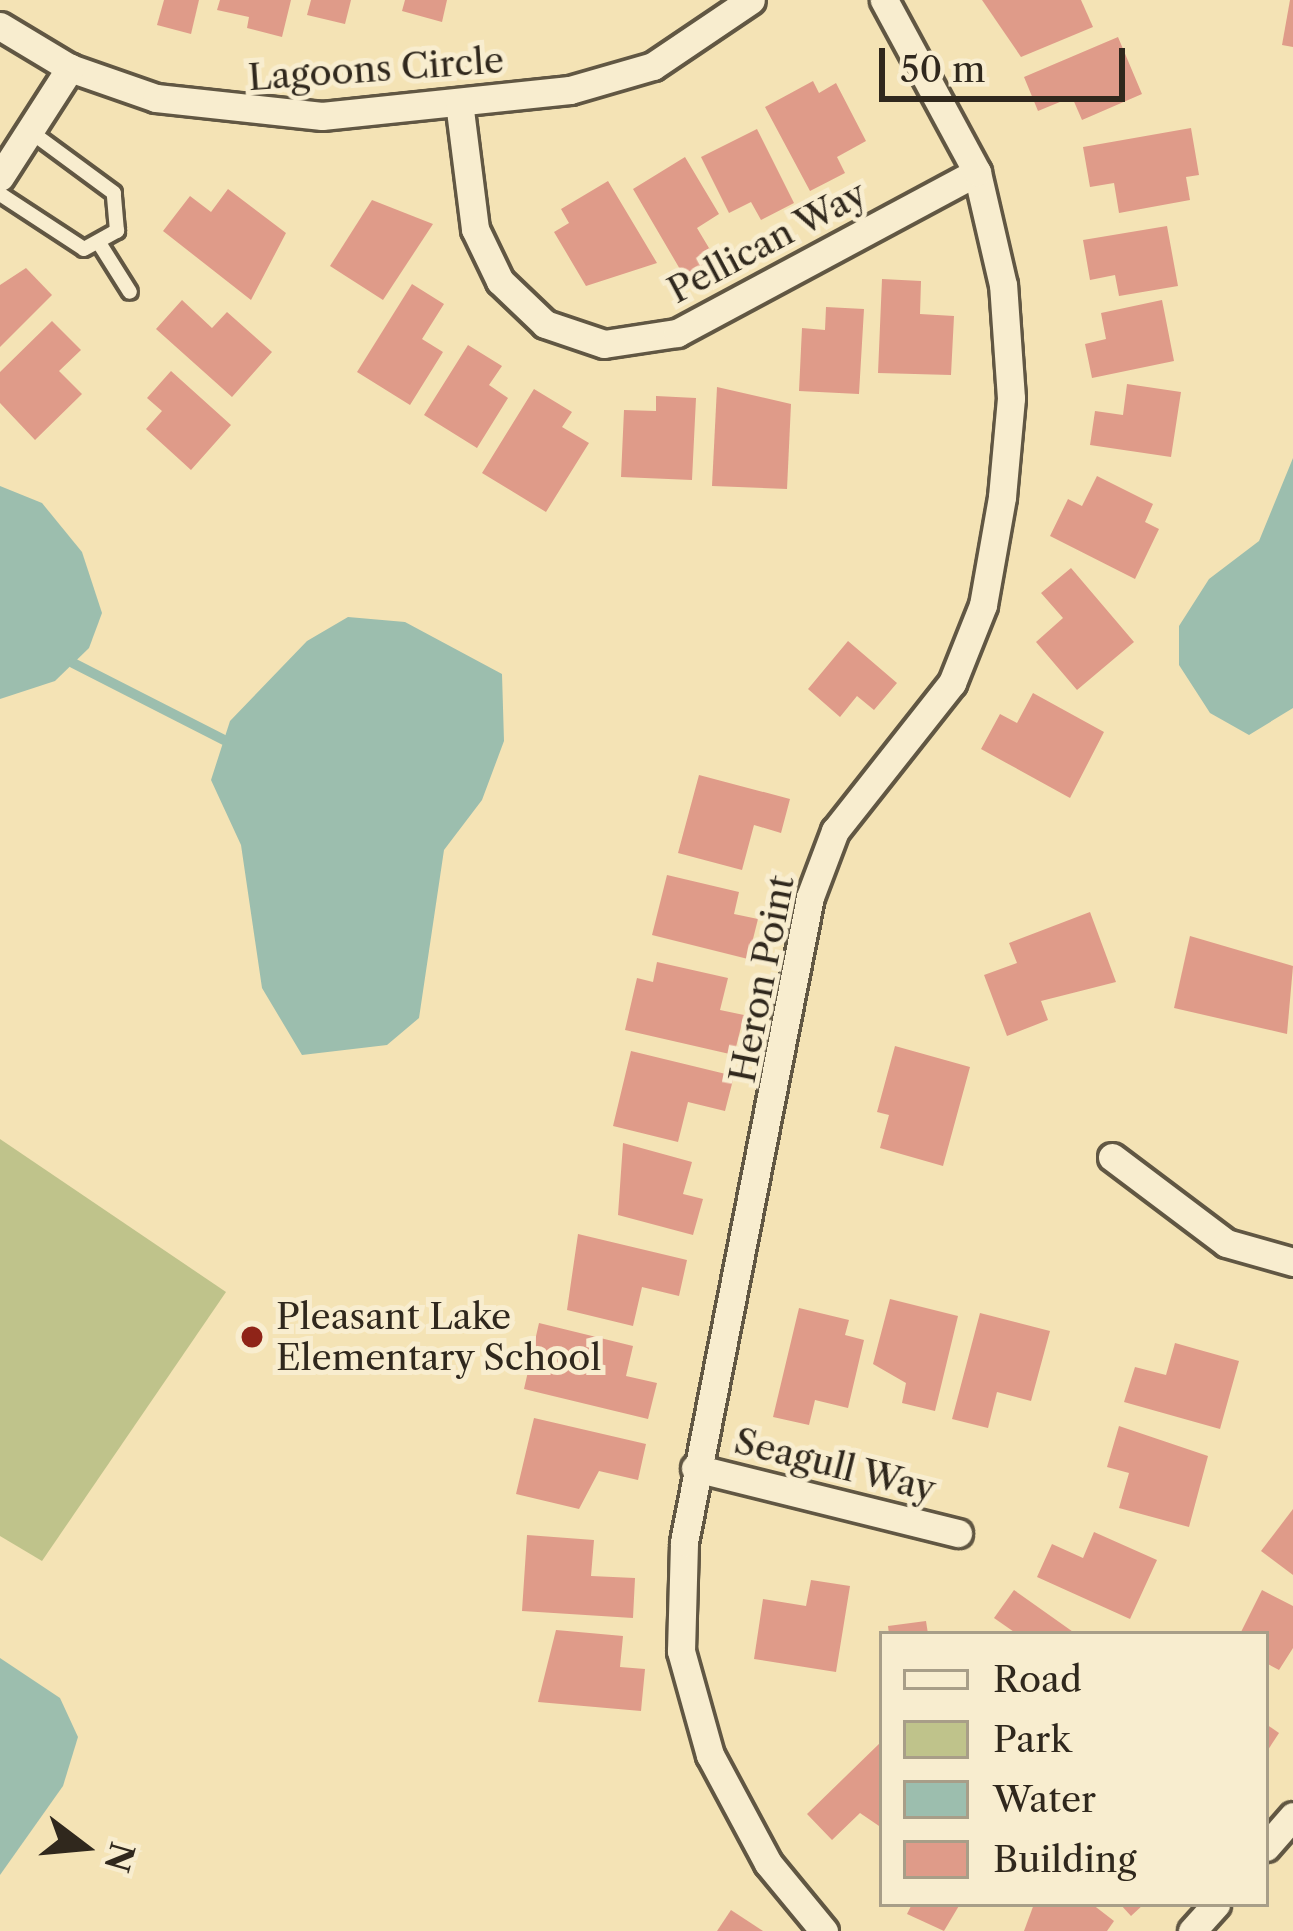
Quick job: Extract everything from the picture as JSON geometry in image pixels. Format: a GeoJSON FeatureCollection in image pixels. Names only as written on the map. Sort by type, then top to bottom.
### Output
{"type":"FeatureCollection","features":[{"type":"Feature","properties":{"kind":"street","name":"Lagoons Circle"},"geometry":{"type":"LineString","coordinates":[[0,26],[70,68],[231,114],[459,102],[570,90],[652,66],[751,0]]}},
{"type":"Feature","properties":{"kind":"street","name":"Heron Point"},"geometry":{"type":"LineString","coordinates":[[824,1931],[768,1863],[710,1755],[682,1652],[695,1468],[810,897],[835,832],[952,683],[983,605],[1011,398],[1003,285],[977,172],[884,0]]}},
{"type":"Feature","properties":{"kind":"street"},"geometry":{"type":"LineString","coordinates":[[0,177],[35,135],[70,68]]}},
{"type":"Feature","properties":{"kind":"street","name":"Pellican Way"},"geometry":{"type":"LineString","coordinates":[[459,102],[476,229],[500,280],[545,324],[604,344],[676,333],[977,172]]}},
{"type":"Feature","properties":{"kind":"street"},"geometry":{"type":"LineString","coordinates":[[1112,1157],[1226,1244],[1293,1262]]}},
{"type":"Feature","properties":{"kind":"street","name":"Seagull Way"},"geometry":{"type":"LineString","coordinates":[[695,1468],[958,1533]]}},
{"type":"Feature","properties":{"kind":"street"},"geometry":{"type":"LineString","coordinates":[[1192,1931],[1213,1907]]}},
{"type":"Feature","properties":{"kind":"lane"},"geometry":{"type":"LineString","coordinates":[[0,194],[84,250],[101,246],[117,231],[114,193],[35,135]]}},
{"type":"Feature","properties":{"kind":"lane"},"geometry":{"type":"LineString","coordinates":[[101,246],[130,292]]}},
{"type":"Feature","properties":{"kind":"green space"},"geometry":{"type":"Polygon","coordinates":[[[0,1139],[226,1292],[42,1561],[0,1536],[0,1139]]]}},
{"type":"Feature","properties":{"kind":"water"},"geometry":{"type":"Polygon","coordinates":[[[1293,458],[1293,708],[1249,735],[1210,713],[1179,665],[1179,626],[1209,579],[1259,541],[1293,458]]]}},
{"type":"Feature","properties":{"kind":"water"},"geometry":{"type":"Polygon","coordinates":[[[0,486],[42,503],[82,552],[102,613],[89,648],[55,681],[0,699],[0,486]]]}},
{"type":"Feature","properties":{"kind":"water"},"geometry":{"type":"Polygon","coordinates":[[[348,617],[405,622],[502,674],[504,741],[482,800],[444,850],[419,1018],[387,1045],[302,1055],[262,988],[241,845],[211,780],[230,721],[307,641],[348,617]]]}},
{"type":"Feature","properties":{"kind":"water"},"geometry":{"type":"Polygon","coordinates":[[[0,1658],[60,1698],[78,1737],[63,1786],[0,1875],[0,1658]]]}},
{"type":"Feature","properties":{"kind":"building"},"geometry":{"type":"Polygon","coordinates":[[[164,0],[199,0],[191,34],[157,25],[164,0]]]}},
{"type":"Feature","properties":{"kind":"building"},"geometry":{"type":"Polygon","coordinates":[[[220,0],[291,0],[282,37],[247,28],[249,17],[217,10],[220,0]]]}},
{"type":"Feature","properties":{"kind":"building"},"geometry":{"type":"Polygon","coordinates":[[[311,0],[351,0],[345,24],[307,15],[311,0]]]}},
{"type":"Feature","properties":{"kind":"building"},"geometry":{"type":"Polygon","coordinates":[[[405,0],[447,0],[442,22],[402,11],[405,0]]]}},
{"type":"Feature","properties":{"kind":"building"},"geometry":{"type":"Polygon","coordinates":[[[982,0],[1081,0],[1093,27],[1021,57],[982,0]]]}},
{"type":"Feature","properties":{"kind":"building"},"geometry":{"type":"Polygon","coordinates":[[[1293,0],[1293,47],[1282,45],[1293,0]]]}},
{"type":"Feature","properties":{"kind":"building"},"geometry":{"type":"Polygon","coordinates":[[[1118,37],[1142,94],[1082,120],[1072,97],[1038,111],[1024,77],[1118,37]]]}},
{"type":"Feature","properties":{"kind":"building"},"geometry":{"type":"Polygon","coordinates":[[[813,81],[819,93],[836,83],[866,141],[837,157],[845,173],[810,191],[765,107],[813,81]]]}},
{"type":"Feature","properties":{"kind":"building"},"geometry":{"type":"Polygon","coordinates":[[[1191,128],[1199,175],[1186,177],[1190,200],[1119,213],[1114,183],[1090,187],[1083,147],[1191,128]]]}},
{"type":"Feature","properties":{"kind":"building"},"geometry":{"type":"Polygon","coordinates":[[[757,129],[794,203],[761,220],[751,202],[729,213],[701,157],[757,129]]]}},
{"type":"Feature","properties":{"kind":"building"},"geometry":{"type":"Polygon","coordinates":[[[685,157],[719,214],[697,228],[715,258],[684,276],[633,189],[685,157]]]}},
{"type":"Feature","properties":{"kind":"building"},"geometry":{"type":"Polygon","coordinates":[[[608,181],[657,263],[586,286],[554,232],[569,223],[561,209],[608,181]]]}},
{"type":"Feature","properties":{"kind":"building"},"geometry":{"type":"Polygon","coordinates":[[[228,189],[286,233],[251,300],[163,231],[190,196],[211,212],[228,189]]]}},
{"type":"Feature","properties":{"kind":"building"},"geometry":{"type":"Polygon","coordinates":[[[372,200],[433,224],[383,300],[330,266],[372,200]]]}},
{"type":"Feature","properties":{"kind":"building"},"geometry":{"type":"Polygon","coordinates":[[[1167,226],[1178,286],[1119,296],[1115,275],[1090,280],[1083,240],[1167,226]]]}},
{"type":"Feature","properties":{"kind":"building"},"geometry":{"type":"Polygon","coordinates":[[[26,268],[52,295],[0,347],[0,285],[26,268]]]}},
{"type":"Feature","properties":{"kind":"building"},"geometry":{"type":"Polygon","coordinates":[[[882,279],[921,281],[920,314],[954,316],[951,375],[878,373],[882,279]]]}},
{"type":"Feature","properties":{"kind":"building"},"geometry":{"type":"Polygon","coordinates":[[[412,284],[444,304],[422,339],[443,352],[410,405],[357,372],[412,284]]]}},
{"type":"Feature","properties":{"kind":"building"},"geometry":{"type":"Polygon","coordinates":[[[182,300],[212,328],[227,312],[272,352],[232,397],[156,329],[182,300]]]}},
{"type":"Feature","properties":{"kind":"building"},"geometry":{"type":"Polygon","coordinates":[[[1162,300],[1174,361],[1092,378],[1085,344],[1106,339],[1101,313],[1162,300]]]}},
{"type":"Feature","properties":{"kind":"building"},"geometry":{"type":"Polygon","coordinates":[[[826,307],[864,309],[859,394],[799,391],[802,328],[825,330],[826,307]]]}},
{"type":"Feature","properties":{"kind":"building"},"geometry":{"type":"Polygon","coordinates":[[[52,321],[81,350],[59,371],[82,394],[35,440],[0,403],[0,372],[52,321]]]}},
{"type":"Feature","properties":{"kind":"building"},"geometry":{"type":"Polygon","coordinates":[[[468,345],[502,366],[489,385],[508,398],[477,448],[424,415],[468,345]]]}},
{"type":"Feature","properties":{"kind":"building"},"geometry":{"type":"Polygon","coordinates":[[[171,371],[231,425],[191,470],[146,429],[162,411],[147,398],[171,371]]]}},
{"type":"Feature","properties":{"kind":"building"},"geometry":{"type":"Polygon","coordinates":[[[1127,384],[1181,392],[1171,457],[1090,445],[1095,411],[1123,415],[1127,384]]]}},
{"type":"Feature","properties":{"kind":"building"},"geometry":{"type":"Polygon","coordinates":[[[717,387],[791,404],[787,489],[712,486],[717,387]]]}},
{"type":"Feature","properties":{"kind":"building"},"geometry":{"type":"Polygon","coordinates":[[[534,389],[572,412],[562,427],[589,443],[546,512],[482,473],[534,389]]]}},
{"type":"Feature","properties":{"kind":"building"},"geometry":{"type":"Polygon","coordinates":[[[656,396],[696,398],[692,480],[621,477],[624,410],[656,411],[656,396]]]}},
{"type":"Feature","properties":{"kind":"building"},"geometry":{"type":"Polygon","coordinates":[[[1097,476],[1153,504],[1145,522],[1159,529],[1135,579],[1050,536],[1068,499],[1082,506],[1097,476]]]}},
{"type":"Feature","properties":{"kind":"building"},"geometry":{"type":"Polygon","coordinates":[[[1071,568],[1134,642],[1077,690],[1036,642],[1063,618],[1041,593],[1071,568]]]}},
{"type":"Feature","properties":{"kind":"building"},"geometry":{"type":"Polygon","coordinates":[[[848,641],[897,683],[874,710],[857,696],[840,717],[808,689],[848,641]]]}},
{"type":"Feature","properties":{"kind":"building"},"geometry":{"type":"Polygon","coordinates":[[[1033,693],[1104,732],[1070,798],[981,749],[1000,714],[1017,723],[1033,693]]]}},
{"type":"Feature","properties":{"kind":"building"},"geometry":{"type":"Polygon","coordinates":[[[699,775],[790,799],[781,833],[754,825],[742,870],[678,853],[699,775]]]}},
{"type":"Feature","properties":{"kind":"building"},"geometry":{"type":"Polygon","coordinates":[[[667,875],[739,892],[734,914],[758,919],[748,959],[652,935],[667,875]]]}},
{"type":"Feature","properties":{"kind":"building"},"geometry":{"type":"Polygon","coordinates":[[[1090,912],[1116,982],[1041,1001],[1048,1020],[1007,1036],[984,975],[1017,963],[1009,943],[1090,912]]]}},
{"type":"Feature","properties":{"kind":"building"},"geometry":{"type":"Polygon","coordinates":[[[1190,936],[1293,966],[1287,1034],[1174,1008],[1190,936]]]}},
{"type":"Feature","properties":{"kind":"building"},"geometry":{"type":"Polygon","coordinates":[[[657,962],[728,978],[720,1010],[744,1015],[734,1055],[625,1030],[637,978],[653,982],[657,962]]]}},
{"type":"Feature","properties":{"kind":"building"},"geometry":{"type":"Polygon","coordinates":[[[895,1046],[970,1067],[943,1166],[880,1148],[889,1115],[877,1112],[895,1046]]]}},
{"type":"Feature","properties":{"kind":"building"},"geometry":{"type":"Polygon","coordinates":[[[631,1051],[734,1076],[725,1111],[688,1102],[678,1142],[613,1126],[631,1051]]]}},
{"type":"Feature","properties":{"kind":"building"},"geometry":{"type":"Polygon","coordinates":[[[623,1143],[692,1162],[683,1194],[703,1199],[693,1235],[618,1215],[623,1143]]]}},
{"type":"Feature","properties":{"kind":"building"},"geometry":{"type":"Polygon","coordinates":[[[578,1234],[687,1260],[679,1296],[642,1287],[633,1326],[567,1310],[578,1234]]]}},
{"type":"Feature","properties":{"kind":"building"},"geometry":{"type":"Polygon","coordinates":[[[890,1299],[958,1316],[935,1411],[902,1403],[906,1383],[873,1364],[890,1299]]]}},
{"type":"Feature","properties":{"kind":"building"},"geometry":{"type":"Polygon","coordinates":[[[799,1308],[849,1320],[845,1335],[864,1340],[848,1408],[815,1400],[809,1425],[773,1417],[799,1308]]]}},
{"type":"Feature","properties":{"kind":"building"},"geometry":{"type":"Polygon","coordinates":[[[980,1313],[1050,1331],[1031,1401],[997,1392],[988,1428],[952,1419],[980,1313]]]}},
{"type":"Feature","properties":{"kind":"building"},"geometry":{"type":"Polygon","coordinates":[[[539,1323],[633,1346],[626,1376],[657,1383],[648,1419],[524,1389],[539,1323]]]}},
{"type":"Feature","properties":{"kind":"building"},"geometry":{"type":"Polygon","coordinates":[[[1175,1343],[1239,1361],[1220,1429],[1124,1402],[1135,1367],[1166,1375],[1175,1343]]]}},
{"type":"Feature","properties":{"kind":"building"},"geometry":{"type":"Polygon","coordinates":[[[534,1418],[646,1444],[638,1480],[599,1471],[579,1509],[516,1494],[534,1418]]]}},
{"type":"Feature","properties":{"kind":"building"},"geometry":{"type":"Polygon","coordinates":[[[1119,1426],[1208,1456],[1189,1527],[1119,1508],[1129,1473],[1107,1467],[1119,1426]]]}},
{"type":"Feature","properties":{"kind":"building"},"geometry":{"type":"Polygon","coordinates":[[[1293,1509],[1293,1575],[1261,1551],[1293,1509]]]}},
{"type":"Feature","properties":{"kind":"building"},"geometry":{"type":"Polygon","coordinates":[[[1094,1532],[1157,1560],[1130,1619],[1037,1577],[1052,1544],[1083,1558],[1094,1532]]]}},
{"type":"Feature","properties":{"kind":"building"},"geometry":{"type":"Polygon","coordinates":[[[527,1535],[594,1540],[591,1576],[635,1578],[633,1618],[522,1611],[527,1535]]]}},
{"type":"Feature","properties":{"kind":"building"},"geometry":{"type":"Polygon","coordinates":[[[811,1580],[850,1586],[836,1672],[754,1659],[763,1599],[806,1606],[811,1580]]]}},
{"type":"Feature","properties":{"kind":"building"},"geometry":{"type":"Polygon","coordinates":[[[1014,1590],[1072,1631],[1013,1631],[994,1618],[1014,1590]]]}},
{"type":"Feature","properties":{"kind":"building"},"geometry":{"type":"Polygon","coordinates":[[[1262,1590],[1293,1606],[1293,1648],[1279,1670],[1269,1665],[1269,1631],[1242,1631],[1262,1590]]]}},
{"type":"Feature","properties":{"kind":"building"},"geometry":{"type":"Polygon","coordinates":[[[926,1621],[928,1631],[889,1631],[888,1626],[926,1621]]]}},
{"type":"Feature","properties":{"kind":"building"},"geometry":{"type":"Polygon","coordinates":[[[556,1630],[623,1636],[620,1667],[645,1669],[641,1711],[538,1702],[556,1630]]]}},
{"type":"Feature","properties":{"kind":"building"},"geometry":{"type":"Polygon","coordinates":[[[1269,1726],[1279,1733],[1269,1748],[1269,1726]]]}},
{"type":"Feature","properties":{"kind":"building"},"geometry":{"type":"Polygon","coordinates":[[[879,1744],[879,1826],[860,1813],[832,1840],[807,1814],[879,1744]]]}},
{"type":"Feature","properties":{"kind":"building"},"geometry":{"type":"Polygon","coordinates":[[[910,1907],[958,1907],[944,1931],[907,1914],[910,1907]]]}},
{"type":"Feature","properties":{"kind":"building"},"geometry":{"type":"Polygon","coordinates":[[[1033,1907],[1096,1907],[1114,1921],[1107,1931],[1024,1931],[1033,1907]]]}},
{"type":"Feature","properties":{"kind":"building"},"geometry":{"type":"Polygon","coordinates":[[[731,1910],[763,1931],[717,1931],[731,1910]]]}},
{"type":"Feature","properties":{"kind":"waterway"},"geometry":{"type":"LineString","coordinates":[[73,663],[224,740]]}},
{"type":"Feature","properties":{"kind":"place","name":"Pleasant Lake Elementary School"},"geometry":{"type":"Point","coordinates":[252,1337]}}]}
